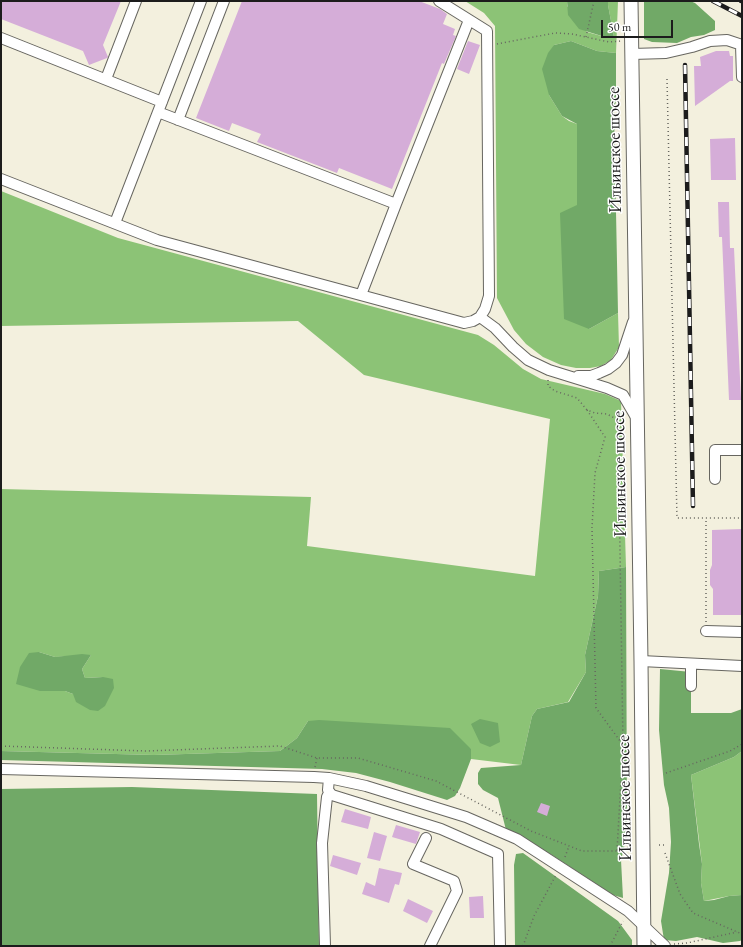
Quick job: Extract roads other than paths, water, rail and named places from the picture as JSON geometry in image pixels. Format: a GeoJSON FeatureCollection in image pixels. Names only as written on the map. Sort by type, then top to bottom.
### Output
{"type":"FeatureCollection","features":[{"type":"Feature","properties":{"kind":"main road","name":"Ильинское шоссе"},"geometry":{"type":"LineString","coordinates":[[631,1],[638,420],[644,946]]}},
{"type":"Feature","properties":{"kind":"street"},"geometry":{"type":"LineString","coordinates":[[106,79],[136,1]]}},
{"type":"Feature","properties":{"kind":"street"},"geometry":{"type":"LineString","coordinates":[[114,223],[201,1]]}},
{"type":"Feature","properties":{"kind":"street"},"geometry":{"type":"LineString","coordinates":[[178,120],[224,1]]}},
{"type":"Feature","properties":{"kind":"street"},"geometry":{"type":"LineString","coordinates":[[1,179],[157,240],[464,323],[473,321],[480,317],[485,309],[489,296],[487,31],[439,1]]}},
{"type":"Feature","properties":{"kind":"street"},"geometry":{"type":"LineString","coordinates":[[361,295],[469,20]]}},
{"type":"Feature","properties":{"kind":"street"},"geometry":{"type":"LineString","coordinates":[[1,38],[162,102]]}},
{"type":"Feature","properties":{"kind":"street"},"geometry":{"type":"LineString","coordinates":[[631,47],[666,53],[710,41],[727,40],[742,45],[742,78]]}},
{"type":"Feature","properties":{"kind":"street"},"geometry":{"type":"LineString","coordinates":[[158,112],[396,204]]}},
{"type":"Feature","properties":{"kind":"street"},"geometry":{"type":"LineString","coordinates":[[570,376],[591,376],[616,364],[622,355],[636,313]]}},
{"type":"Feature","properties":{"kind":"street"},"geometry":{"type":"LineString","coordinates":[[480,317],[495,328],[528,360],[549,370],[607,388],[623,395],[638,420]]}},
{"type":"Feature","properties":{"kind":"street"},"geometry":{"type":"LineString","coordinates":[[715,479],[715,450],[742,450]]}},
{"type":"Feature","properties":{"kind":"street"},"geometry":{"type":"LineString","coordinates":[[706,631],[742,632]]}},
{"type":"Feature","properties":{"kind":"street"},"geometry":{"type":"LineString","coordinates":[[641,662],[742,666]]}},
{"type":"Feature","properties":{"kind":"street"},"geometry":{"type":"LineString","coordinates":[[691,664],[691,686]]}},
{"type":"Feature","properties":{"kind":"street"},"geometry":{"type":"LineString","coordinates":[[1,769],[328,778],[366,786],[466,816],[517,839],[628,911],[665,946]]}},
{"type":"Feature","properties":{"kind":"street"},"geometry":{"type":"LineString","coordinates":[[324,946],[322,843],[327,797],[329,793],[328,778]]}},
{"type":"Feature","properties":{"kind":"street"},"geometry":{"type":"LineString","coordinates":[[329,793],[441,829],[498,854],[500,946]]}},
{"type":"Feature","properties":{"kind":"street"},"geometry":{"type":"LineString","coordinates":[[426,838],[413,864],[454,882],[458,891],[430,946]]}},
{"type":"Feature","properties":{"kind":"railway"},"geometry":{"type":"LineString","coordinates":[[713,1],[742,16]]}},
{"type":"Feature","properties":{"kind":"railway"},"geometry":{"type":"LineString","coordinates":[[685,65],[693,506]]}}]}
